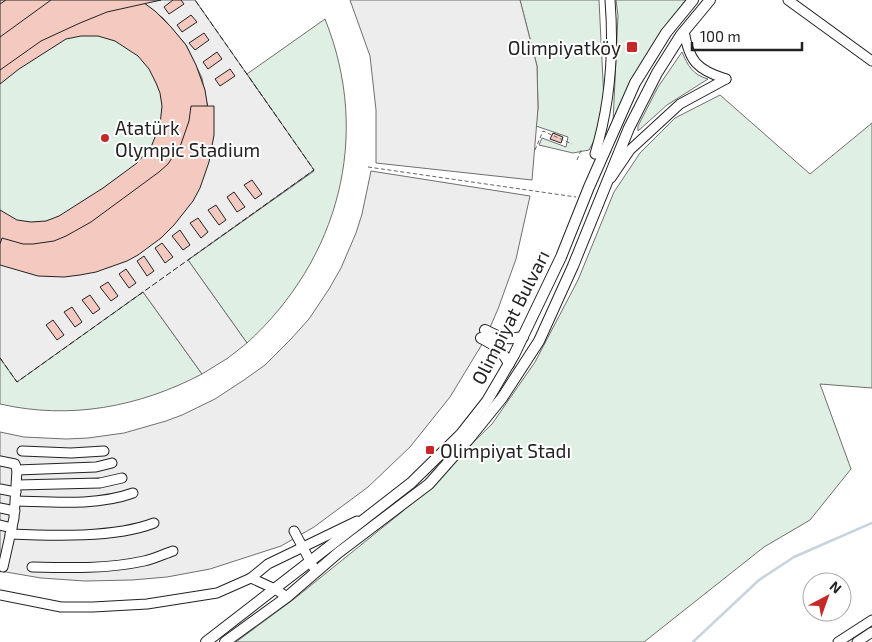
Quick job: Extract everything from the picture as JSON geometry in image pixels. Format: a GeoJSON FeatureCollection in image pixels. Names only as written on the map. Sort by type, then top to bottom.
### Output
{"type":"FeatureCollection","features":[{"type":"Feature","properties":{"kind":"main road","name":"Olimpiyat Bulvarı"},"geometry":{"type":"LineString","coordinates":[[206,642],[411,483],[461,434],[487,402],[523,338],[561,257],[584,199],[635,83],[666,33],[693,0]]}},
{"type":"Feature","properties":{"kind":"main road","name":"Olimpiyat Bulvarı"},"geometry":{"type":"LineString","coordinates":[[226,642],[287,597],[316,572],[429,484],[502,398],[539,341],[573,266],[629,128],[657,73],[684,31],[710,0]]}},
{"type":"Feature","properties":{"kind":"main road"},"geometry":{"type":"LineString","coordinates":[[509,364],[502,351],[483,334],[509,340],[523,338]]}},
{"type":"Feature","properties":{"kind":"street"},"geometry":{"type":"LineString","coordinates":[[595,154],[602,132],[608,94],[610,0]]}},
{"type":"Feature","properties":{"kind":"street"},"geometry":{"type":"LineString","coordinates":[[788,0],[872,61]]}},
{"type":"Feature","properties":{"kind":"street"},"geometry":{"type":"LineString","coordinates":[[603,191],[630,150],[656,125],[680,104],[726,80],[702,70],[687,50],[684,31]]}},
{"type":"Feature","properties":{"kind":"street"},"geometry":{"type":"LineString","coordinates":[[22,450],[71,453],[104,451]]}},
{"type":"Feature","properties":{"kind":"street"},"geometry":{"type":"LineString","coordinates":[[0,461],[15,464],[17,470],[15,511],[11,531],[4,544],[3,567]]}},
{"type":"Feature","properties":{"kind":"street"},"geometry":{"type":"LineString","coordinates":[[17,470],[86,468],[112,464]]}},
{"type":"Feature","properties":{"kind":"street"},"geometry":{"type":"LineString","coordinates":[[16,492],[100,483],[122,478]]}},
{"type":"Feature","properties":{"kind":"street"},"geometry":{"type":"LineString","coordinates":[[0,489],[46,502],[120,498],[133,493]]}},
{"type":"Feature","properties":{"kind":"street"},"geometry":{"type":"LineString","coordinates":[[0,508],[15,511]]}},
{"type":"Feature","properties":{"kind":"street"},"geometry":{"type":"LineString","coordinates":[[0,595],[61,606],[118,606],[176,600],[217,593],[251,578],[268,564],[363,519]]}},
{"type":"Feature","properties":{"kind":"street"},"geometry":{"type":"LineString","coordinates":[[0,525],[11,531],[41,535],[121,532],[154,523]]}},
{"type":"Feature","properties":{"kind":"street"},"geometry":{"type":"LineString","coordinates":[[294,531],[316,572]]}},
{"type":"Feature","properties":{"kind":"street"},"geometry":{"type":"LineString","coordinates":[[32,567],[91,567],[144,561],[173,551]]}},
{"type":"Feature","properties":{"kind":"street"},"geometry":{"type":"LineString","coordinates":[[251,578],[287,597]]}},
{"type":"Feature","properties":{"kind":"street"},"geometry":{"type":"LineString","coordinates":[[838,642],[872,620]]}},
{"type":"Feature","properties":{"kind":"street"},"geometry":{"type":"LineString","coordinates":[[857,642],[872,632]]}},
{"type":"Feature","properties":{"kind":"path"},"geometry":{"type":"LineString","coordinates":[[534,150],[543,131],[572,144]]}},
{"type":"Feature","properties":{"kind":"path"},"geometry":{"type":"LineString","coordinates":[[577,160],[582,148]]}},
{"type":"Feature","properties":{"kind":"path"},"geometry":{"type":"LineString","coordinates":[[368,167],[584,199]]}},
{"type":"Feature","properties":{"kind":"green space","name":"Atatürk Olympic Stadium"},"geometry":{"type":"Polygon","coordinates":[[[0,0],[140,0],[163,18],[186,45],[202,78],[209,114],[0,261],[0,0]]]}},
{"type":"Feature","properties":{"kind":"green space"},"geometry":{"type":"Polygon","coordinates":[[[520,0],[599,0],[604,101],[596,137],[589,150],[573,153],[539,145],[542,138],[566,147],[568,137],[536,126],[538,108],[537,66],[520,0]]]}},
{"type":"Feature","properties":{"kind":"green space"},"geometry":{"type":"Polygon","coordinates":[[[616,0],[686,0],[673,16],[638,71],[613,122],[618,16],[616,0]]]}},
{"type":"Feature","properties":{"kind":"green space"},"geometry":{"type":"Polygon","coordinates":[[[325,19],[339,63],[346,107],[345,151],[338,193],[325,234],[305,273],[279,310],[247,343],[188,260],[314,171],[247,74],[325,19]]]}},
{"type":"Feature","properties":{"kind":"green space"},"geometry":{"type":"Polygon","coordinates":[[[682,52],[686,62],[692,69],[698,75],[708,79],[667,105],[638,131],[638,126],[658,87],[682,52]]]}},
{"type":"Feature","properties":{"kind":"green space"},"geometry":{"type":"Polygon","coordinates":[[[720,95],[810,174],[872,123],[872,388],[820,384],[851,469],[810,520],[764,547],[644,642],[236,642],[294,599],[403,511],[492,424],[535,362],[578,280],[614,192],[640,153],[675,118],[720,95]]]}},
{"type":"Feature","properties":{"kind":"green space"},"geometry":{"type":"Polygon","coordinates":[[[143,292],[202,374],[154,395],[104,407],[52,411],[0,404],[0,358],[17,381],[143,292]]]}},
{"type":"Feature","properties":{"kind":"shaded area"},"geometry":{"type":"Polygon","coordinates":[[[140,0],[195,0],[314,170],[188,260],[247,343],[228,358],[202,374],[143,292],[17,382],[0,358],[0,261],[209,114],[202,78],[186,45],[163,18],[140,0]]]}},
{"type":"Feature","properties":{"kind":"shaded area"},"geometry":{"type":"Polygon","coordinates":[[[350,0],[520,0],[537,66],[538,108],[532,180],[376,163],[376,110],[370,56],[350,0]]]}},
{"type":"Feature","properties":{"kind":"shaded area"},"geometry":{"type":"Polygon","coordinates":[[[371,171],[530,196],[516,259],[484,341],[450,397],[410,447],[368,487],[314,527],[281,546],[210,569],[167,577],[85,581],[41,578],[0,571],[0,432],[24,437],[66,439],[124,433],[182,415],[215,399],[244,380],[265,365],[291,339],[309,319],[329,289],[341,268],[356,233],[371,171]]]}},
{"type":"Feature","properties":{"kind":"building"},"geometry":{"type":"Polygon","coordinates":[[[0,0],[140,0],[155,11],[171,27],[186,45],[196,65],[205,90],[210,122],[209,146],[201,177],[188,204],[170,228],[147,247],[126,260],[96,271],[63,275],[35,272],[0,261],[0,210],[17,220],[31,222],[46,221],[59,216],[103,188],[137,163],[151,147],[160,125],[162,106],[156,83],[149,69],[138,56],[115,41],[98,36],[81,36],[66,39],[19,69],[0,84],[0,0]]]}},
{"type":"Feature","properties":{"kind":"building"},"geometry":{"type":"Polygon","coordinates":[[[0,0],[161,0],[107,12],[80,23],[41,41],[0,70],[0,0]]]}},
{"type":"Feature","properties":{"kind":"building"},"geometry":{"type":"Polygon","coordinates":[[[6,0],[51,0],[0,37],[0,4],[6,0]]]}},
{"type":"Feature","properties":{"kind":"building"},"geometry":{"type":"Polygon","coordinates":[[[173,0],[181,0],[184,4],[169,14],[164,7],[173,0]]]}},
{"type":"Feature","properties":{"kind":"building"},"geometry":{"type":"Polygon","coordinates":[[[191,15],[197,22],[182,32],[177,25],[191,15]]]}},
{"type":"Feature","properties":{"kind":"building"},"geometry":{"type":"Polygon","coordinates":[[[204,33],[209,40],[195,50],[189,43],[204,33]]]}},
{"type":"Feature","properties":{"kind":"building"},"geometry":{"type":"Polygon","coordinates":[[[217,52],[222,59],[208,69],[203,62],[217,52]]]}},
{"type":"Feature","properties":{"kind":"building"},"geometry":{"type":"Polygon","coordinates":[[[230,69],[235,76],[220,86],[215,79],[230,69]]]}},
{"type":"Feature","properties":{"kind":"building"},"geometry":{"type":"Polygon","coordinates":[[[191,106],[214,106],[214,135],[209,162],[200,188],[193,201],[161,238],[127,261],[96,272],[80,275],[64,277],[38,276],[0,265],[0,244],[2,238],[23,244],[33,244],[54,241],[66,236],[91,222],[159,172],[168,164],[181,144],[189,121],[191,106]]]}},
{"type":"Feature","properties":{"kind":"building"},"geometry":{"type":"Polygon","coordinates":[[[553,133],[563,137],[561,143],[550,139],[553,133]]]}},
{"type":"Feature","properties":{"kind":"building"},"geometry":{"type":"Polygon","coordinates":[[[252,180],[262,194],[255,199],[244,185],[252,180]]]}},
{"type":"Feature","properties":{"kind":"building"},"geometry":{"type":"Polygon","coordinates":[[[234,192],[245,207],[237,212],[227,197],[234,192]]]}},
{"type":"Feature","properties":{"kind":"building"},"geometry":{"type":"Polygon","coordinates":[[[216,205],[226,220],[219,225],[208,210],[216,205]]]}},
{"type":"Feature","properties":{"kind":"building"},"geometry":{"type":"Polygon","coordinates":[[[198,218],[208,232],[201,238],[190,223],[198,218]]]}},
{"type":"Feature","properties":{"kind":"building"},"geometry":{"type":"Polygon","coordinates":[[[180,230],[190,245],[183,250],[172,236],[180,230]]]}},
{"type":"Feature","properties":{"kind":"building"},"geometry":{"type":"Polygon","coordinates":[[[162,243],[173,257],[165,263],[155,248],[162,243]]]}},
{"type":"Feature","properties":{"kind":"building"},"geometry":{"type":"Polygon","coordinates":[[[144,256],[154,271],[147,276],[137,261],[144,256]]]}},
{"type":"Feature","properties":{"kind":"building"},"geometry":{"type":"Polygon","coordinates":[[[126,269],[136,283],[129,288],[119,274],[126,269]]]}},
{"type":"Feature","properties":{"kind":"building"},"geometry":{"type":"Polygon","coordinates":[[[108,282],[118,296],[111,301],[100,287],[108,282]]]}},
{"type":"Feature","properties":{"kind":"building"},"geometry":{"type":"Polygon","coordinates":[[[90,295],[100,309],[93,314],[82,300],[90,295]]]}},
{"type":"Feature","properties":{"kind":"building"},"geometry":{"type":"Polygon","coordinates":[[[72,307],[82,322],[75,327],[64,312],[72,307]]]}},
{"type":"Feature","properties":{"kind":"building"},"geometry":{"type":"Polygon","coordinates":[[[53,320],[64,335],[57,340],[46,325],[53,320]]]}},
{"type":"Feature","properties":{"kind":"waterway"},"geometry":{"type":"LineString","coordinates":[[693,642],[759,580],[794,557],[872,523]]}},
{"type":"Feature","properties":{"kind":"fence"},"geometry":{"type":"LineString","coordinates":[[0,358],[17,382],[314,170],[195,0]]}},
{"type":"Feature","properties":{"kind":"place","name":"Olimpiyatköy"},"geometry":{"type":"Point","coordinates":[632,47]}},
{"type":"Feature","properties":{"kind":"place","name":"Atatürk Olympic Stadium"},"geometry":{"type":"Point","coordinates":[105,138]}},
{"type":"Feature","properties":{"kind":"place","name":"Olimpiyat Stadı"},"geometry":{"type":"Point","coordinates":[430,450]}}]}
